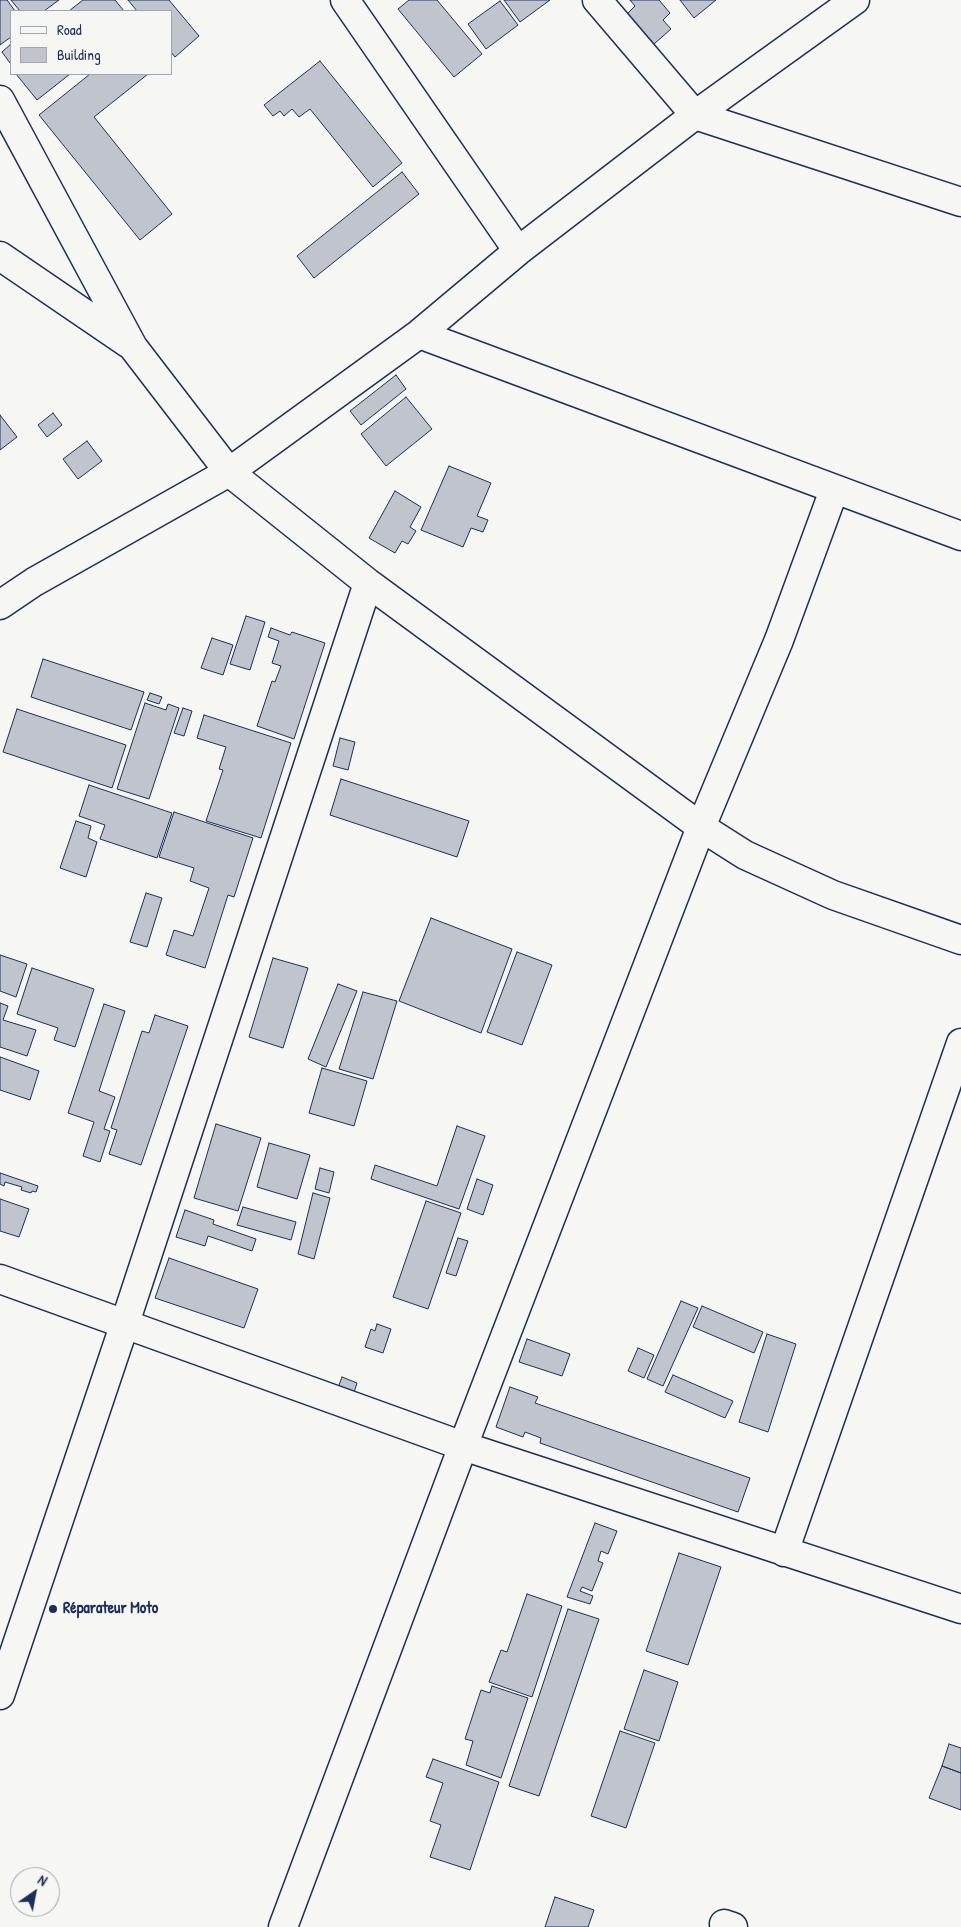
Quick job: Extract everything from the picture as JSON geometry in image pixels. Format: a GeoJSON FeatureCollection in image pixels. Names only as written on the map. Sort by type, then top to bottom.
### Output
{"type":"FeatureCollection","features":[{"type":"Feature","properties":{"kind":"street"},"geometry":{"type":"LineString","coordinates":[[345,0],[518,251]]}},
{"type":"Feature","properties":{"kind":"street"},"geometry":{"type":"LineString","coordinates":[[597,0],[695,115],[961,202]]}},
{"type":"Feature","properties":{"kind":"street"},"geometry":{"type":"LineString","coordinates":[[0,605],[34,582],[229,472],[419,334],[518,251],[695,115],[855,0]]}},
{"type":"Feature","properties":{"kind":"street"},"geometry":{"type":"LineString","coordinates":[[0,100],[133,347],[229,472],[368,583],[702,827],[745,855],[833,895],[961,940]]}},
{"type":"Feature","properties":{"kind":"street"},"geometry":{"type":"LineString","coordinates":[[0,256],[133,347]]}},
{"type":"Feature","properties":{"kind":"street"},"geometry":{"type":"LineString","coordinates":[[419,334],[961,536]]}},
{"type":"Feature","properties":{"kind":"street"},"geometry":{"type":"LineString","coordinates":[[283,1927],[463,1446],[702,827],[779,640],[834,490]]}},
{"type":"Feature","properties":{"kind":"street"},"geometry":{"type":"LineString","coordinates":[[0,1695],[125,1323],[368,583]]}},
{"type":"Feature","properties":{"kind":"street"},"geometry":{"type":"LineString","coordinates":[[784,1552],[961,1043]]}},
{"type":"Feature","properties":{"kind":"street"},"geometry":{"type":"LineString","coordinates":[[0,1279],[463,1446],[961,1609]]}},
{"type":"Feature","properties":{"kind":"building"},"geometry":{"type":"Polygon","coordinates":[[[0,0],[7,0],[14,10],[10,10],[10,38],[0,45],[0,0]]]}},
{"type":"Feature","properties":{"kind":"building"},"geometry":{"type":"Polygon","coordinates":[[[11,0],[59,0],[45,10],[19,10],[11,0]]]}},
{"type":"Feature","properties":{"kind":"building"},"geometry":{"type":"Polygon","coordinates":[[[83,0],[115,0],[123,10],[70,10],[83,0]]]}},
{"type":"Feature","properties":{"kind":"building"},"geometry":{"type":"Polygon","coordinates":[[[128,0],[169,0],[199,36],[175,57],[172,53],[172,10],[136,10],[128,0]]]}},
{"type":"Feature","properties":{"kind":"building"},"geometry":{"type":"Polygon","coordinates":[[[409,0],[437,0],[482,54],[454,77],[398,9],[409,0]]]}},
{"type":"Feature","properties":{"kind":"building"},"geometry":{"type":"Polygon","coordinates":[[[504,0],[550,0],[520,22],[504,0]]]}},
{"type":"Feature","properties":{"kind":"building"},"geometry":{"type":"Polygon","coordinates":[[[630,0],[659,0],[670,13],[663,20],[671,29],[654,44],[626,15],[635,6],[630,0]]]}},
{"type":"Feature","properties":{"kind":"building"},"geometry":{"type":"Polygon","coordinates":[[[680,0],[716,0],[694,18],[680,0]]]}},
{"type":"Feature","properties":{"kind":"building"},"geometry":{"type":"Polygon","coordinates":[[[500,1],[518,25],[486,49],[468,24],[500,1]]]}},
{"type":"Feature","properties":{"kind":"building"},"geometry":{"type":"Polygon","coordinates":[[[10,45],[10,63],[2,52],[10,45]]]}},
{"type":"Feature","properties":{"kind":"building"},"geometry":{"type":"Polygon","coordinates":[[[320,61],[402,163],[373,187],[310,109],[299,117],[292,109],[284,116],[280,111],[273,116],[264,105],[320,61]]]}},
{"type":"Feature","properties":{"kind":"building"},"geometry":{"type":"Polygon","coordinates":[[[17,75],[69,75],[37,100],[17,75]]]}},
{"type":"Feature","properties":{"kind":"building"},"geometry":{"type":"Polygon","coordinates":[[[89,75],[147,75],[94,117],[172,214],[140,240],[39,115],[89,75]]]}},
{"type":"Feature","properties":{"kind":"building"},"geometry":{"type":"Polygon","coordinates":[[[402,172],[419,194],[314,278],[297,256],[402,172]]]}},
{"type":"Feature","properties":{"kind":"building"},"geometry":{"type":"Polygon","coordinates":[[[396,375],[406,389],[361,425],[350,411],[396,375]]]}},
{"type":"Feature","properties":{"kind":"building"},"geometry":{"type":"Polygon","coordinates":[[[406,397],[432,429],[386,466],[361,434],[406,397]]]}},
{"type":"Feature","properties":{"kind":"building"},"geometry":{"type":"Polygon","coordinates":[[[53,413],[62,425],[47,437],[38,425],[53,413]]]}},
{"type":"Feature","properties":{"kind":"building"},"geometry":{"type":"Polygon","coordinates":[[[0,415],[17,437],[0,450],[0,415]]]}},
{"type":"Feature","properties":{"kind":"building"},"geometry":{"type":"Polygon","coordinates":[[[87,441],[102,461],[78,479],[63,459],[87,441]]]}},
{"type":"Feature","properties":{"kind":"building"},"geometry":{"type":"Polygon","coordinates":[[[449,466],[491,483],[477,516],[488,520],[483,532],[471,528],[463,547],[421,530],[449,466]]]}},
{"type":"Feature","properties":{"kind":"building"},"geometry":{"type":"Polygon","coordinates":[[[395,491],[421,507],[410,527],[416,531],[408,544],[402,541],[395,553],[369,538],[395,491]]]}},
{"type":"Feature","properties":{"kind":"building"},"geometry":{"type":"Polygon","coordinates":[[[246,616],[265,622],[250,670],[230,664],[246,616]]]}},
{"type":"Feature","properties":{"kind":"building"},"geometry":{"type":"Polygon","coordinates":[[[271,628],[290,635],[292,632],[325,643],[294,739],[257,726],[272,681],[275,682],[281,666],[272,663],[279,641],[268,637],[271,628]]]}},
{"type":"Feature","properties":{"kind":"building"},"geometry":{"type":"Polygon","coordinates":[[[212,638],[233,645],[223,675],[201,668],[212,638]]]}},
{"type":"Feature","properties":{"kind":"building"},"geometry":{"type":"Polygon","coordinates":[[[43,659],[144,692],[131,730],[31,697],[43,659]]]}},
{"type":"Feature","properties":{"kind":"building"},"geometry":{"type":"Polygon","coordinates":[[[150,693],[162,697],[159,704],[147,700],[150,693]]]}},
{"type":"Feature","properties":{"kind":"building"},"geometry":{"type":"Polygon","coordinates":[[[145,703],[166,710],[168,704],[179,708],[149,799],[117,789],[145,703]]]}},
{"type":"Feature","properties":{"kind":"building"},"geometry":{"type":"Polygon","coordinates":[[[183,708],[192,711],[184,736],[174,733],[183,708]]]}},
{"type":"Feature","properties":{"kind":"building"},"geometry":{"type":"Polygon","coordinates":[[[17,709],[126,745],[112,788],[3,752],[17,709]]]}},
{"type":"Feature","properties":{"kind":"building"},"geometry":{"type":"Polygon","coordinates":[[[204,715],[291,743],[261,838],[206,821],[223,770],[219,769],[226,747],[197,738],[204,715]]]}},
{"type":"Feature","properties":{"kind":"building"},"geometry":{"type":"Polygon","coordinates":[[[340,738],[355,742],[348,770],[333,766],[340,738]]]}},
{"type":"Feature","properties":{"kind":"building"},"geometry":{"type":"Polygon","coordinates":[[[341,779],[469,821],[457,857],[330,815],[341,779]]]}},
{"type":"Feature","properties":{"kind":"building"},"geometry":{"type":"Polygon","coordinates":[[[89,785],[172,813],[157,858],[100,839],[105,825],[79,816],[89,785]]]}},
{"type":"Feature","properties":{"kind":"building"},"geometry":{"type":"Polygon","coordinates":[[[174,812],[253,838],[234,897],[228,895],[205,968],[166,955],[174,930],[193,936],[209,888],[190,881],[194,868],[159,857],[174,812]]]}},
{"type":"Feature","properties":{"kind":"building"},"geometry":{"type":"Polygon","coordinates":[[[76,821],[91,826],[88,838],[97,842],[86,877],[60,868],[76,821]]]}},
{"type":"Feature","properties":{"kind":"building"},"geometry":{"type":"Polygon","coordinates":[[[146,893],[162,898],[147,947],[130,942],[146,893]]]}},
{"type":"Feature","properties":{"kind":"building"},"geometry":{"type":"Polygon","coordinates":[[[431,918],[512,949],[481,1033],[399,1001],[431,918]]]}},
{"type":"Feature","properties":{"kind":"building"},"geometry":{"type":"Polygon","coordinates":[[[517,952],[552,965],[522,1045],[487,1032],[517,952]]]}},
{"type":"Feature","properties":{"kind":"building"},"geometry":{"type":"Polygon","coordinates":[[[0,955],[27,964],[16,997],[0,991],[0,955]]]}},
{"type":"Feature","properties":{"kind":"building"},"geometry":{"type":"Polygon","coordinates":[[[273,958],[308,968],[283,1048],[249,1037],[273,958]]]}},
{"type":"Feature","properties":{"kind":"building"},"geometry":{"type":"Polygon","coordinates":[[[32,968],[94,989],[75,1047],[54,1040],[58,1028],[17,1014],[32,968]]]}},
{"type":"Feature","properties":{"kind":"building"},"geometry":{"type":"Polygon","coordinates":[[[338,984],[357,991],[326,1067],[308,1059],[338,984]]]}},
{"type":"Feature","properties":{"kind":"building"},"geometry":{"type":"Polygon","coordinates":[[[363,992],[397,1001],[373,1079],[339,1069],[363,992]]]}},
{"type":"Feature","properties":{"kind":"building"},"geometry":{"type":"Polygon","coordinates":[[[0,1003],[8,1006],[3,1020],[36,1030],[27,1056],[0,1047],[0,1003]]]}},
{"type":"Feature","properties":{"kind":"building"},"geometry":{"type":"Polygon","coordinates":[[[104,1004],[125,1011],[99,1091],[115,1097],[104,1129],[110,1131],[100,1162],[83,1156],[94,1122],[68,1113],[104,1004]]]}},
{"type":"Feature","properties":{"kind":"building"},"geometry":{"type":"Polygon","coordinates":[[[155,1015],[188,1026],[141,1165],[109,1154],[117,1130],[111,1128],[142,1031],[149,1033],[155,1015]]]}},
{"type":"Feature","properties":{"kind":"building"},"geometry":{"type":"Polygon","coordinates":[[[0,1057],[39,1071],[30,1100],[0,1090],[0,1057]]]}},
{"type":"Feature","properties":{"kind":"building"},"geometry":{"type":"Polygon","coordinates":[[[322,1068],[367,1081],[354,1126],[309,1113],[322,1068]]]}},
{"type":"Feature","properties":{"kind":"building"},"geometry":{"type":"Polygon","coordinates":[[[216,1124],[261,1138],[238,1211],[194,1198],[216,1124]]]}},
{"type":"Feature","properties":{"kind":"building"},"geometry":{"type":"Polygon","coordinates":[[[457,1126],[485,1136],[459,1209],[371,1179],[375,1165],[437,1186],[457,1126]]]}},
{"type":"Feature","properties":{"kind":"building"},"geometry":{"type":"Polygon","coordinates":[[[269,1143],[310,1155],[297,1199],[257,1187],[269,1143]]]}},
{"type":"Feature","properties":{"kind":"building"},"geometry":{"type":"Polygon","coordinates":[[[320,1168],[334,1172],[329,1193],[315,1189],[320,1168]]]}},
{"type":"Feature","properties":{"kind":"building"},"geometry":{"type":"Polygon","coordinates":[[[0,1173],[38,1186],[36,1192],[32,1191],[31,1193],[21,1190],[22,1187],[5,1182],[4,1186],[0,1184],[0,1173]]]}},
{"type":"Feature","properties":{"kind":"building"},"geometry":{"type":"Polygon","coordinates":[[[477,1179],[493,1185],[483,1215],[467,1209],[477,1179]]]}},
{"type":"Feature","properties":{"kind":"building"},"geometry":{"type":"Polygon","coordinates":[[[313,1193],[330,1198],[314,1259],[298,1254],[313,1193]]]}},
{"type":"Feature","properties":{"kind":"building"},"geometry":{"type":"Polygon","coordinates":[[[0,1199],[29,1209],[19,1237],[0,1231],[0,1199]]]}},
{"type":"Feature","properties":{"kind":"building"},"geometry":{"type":"Polygon","coordinates":[[[426,1201],[461,1213],[428,1309],[393,1297],[426,1201]]]}},
{"type":"Feature","properties":{"kind":"building"},"geometry":{"type":"Polygon","coordinates":[[[243,1207],[296,1222],[291,1240],[237,1225],[243,1207]]]}},
{"type":"Feature","properties":{"kind":"building"},"geometry":{"type":"Polygon","coordinates":[[[185,1210],[214,1220],[213,1224],[256,1239],[252,1251],[208,1236],[205,1246],[176,1237],[185,1210]]]}},
{"type":"Feature","properties":{"kind":"building"},"geometry":{"type":"Polygon","coordinates":[[[458,1238],[468,1241],[456,1276],[446,1273],[458,1238]]]}},
{"type":"Feature","properties":{"kind":"building"},"geometry":{"type":"Polygon","coordinates":[[[169,1258],[258,1289],[244,1328],[155,1298],[169,1258]]]}},
{"type":"Feature","properties":{"kind":"building"},"geometry":{"type":"Polygon","coordinates":[[[681,1301],[698,1308],[663,1386],[647,1379],[681,1301]]]}},
{"type":"Feature","properties":{"kind":"building"},"geometry":{"type":"Polygon","coordinates":[[[702,1306],[763,1332],[754,1353],[693,1327],[702,1306]]]}},
{"type":"Feature","properties":{"kind":"building"},"geometry":{"type":"Polygon","coordinates":[[[377,1324],[391,1329],[383,1353],[365,1347],[371,1329],[375,1331],[377,1324]]]}},
{"type":"Feature","properties":{"kind":"building"},"geometry":{"type":"Polygon","coordinates":[[[767,1334],[796,1344],[768,1432],[739,1422],[767,1334]]]}},
{"type":"Feature","properties":{"kind":"building"},"geometry":{"type":"Polygon","coordinates":[[[527,1339],[570,1354],[562,1376],[519,1362],[527,1339]]]}},
{"type":"Feature","properties":{"kind":"building"},"geometry":{"type":"Polygon","coordinates":[[[638,1348],[654,1355],[644,1378],[628,1371],[638,1348]]]}},
{"type":"Feature","properties":{"kind":"building"},"geometry":{"type":"Polygon","coordinates":[[[673,1375],[733,1401],[725,1418],[665,1392],[673,1375]]]}},
{"type":"Feature","properties":{"kind":"building"},"geometry":{"type":"Polygon","coordinates":[[[342,1377],[357,1383],[351,1402],[335,1396],[342,1377]]]}},
{"type":"Feature","properties":{"kind":"building"},"geometry":{"type":"Polygon","coordinates":[[[510,1387],[538,1397],[535,1403],[750,1478],[738,1512],[540,1443],[541,1438],[525,1432],[523,1437],[496,1427],[510,1387]]]}},
{"type":"Feature","properties":{"kind":"building"},"geometry":{"type":"Polygon","coordinates":[[[595,1523],[617,1531],[608,1554],[601,1551],[598,1561],[603,1563],[592,1591],[582,1587],[580,1591],[593,1596],[590,1604],[567,1597],[595,1523]]]}},
{"type":"Feature","properties":{"kind":"building"},"geometry":{"type":"Polygon","coordinates":[[[679,1553],[721,1567],[688,1665],[646,1651],[679,1553]]]}},
{"type":"Feature","properties":{"kind":"building"},"geometry":{"type":"Polygon","coordinates":[[[527,1594],[562,1606],[532,1697],[489,1682],[501,1650],[507,1652],[527,1594]]]}},
{"type":"Feature","properties":{"kind":"building"},"geometry":{"type":"Polygon","coordinates":[[[568,1609],[599,1619],[539,1796],[509,1786],[568,1609]]]}},
{"type":"Feature","properties":{"kind":"building"},"geometry":{"type":"Polygon","coordinates":[[[644,1670],[678,1682],[659,1741],[624,1729],[644,1670]]]}},
{"type":"Feature","properties":{"kind":"building"},"geometry":{"type":"Polygon","coordinates":[[[492,1686],[528,1698],[501,1778],[466,1765],[473,1741],[465,1739],[481,1690],[490,1693],[492,1686]]]}},
{"type":"Feature","properties":{"kind":"building"},"geometry":{"type":"Polygon","coordinates":[[[620,1731],[655,1743],[626,1828],[591,1816],[620,1731]]]}},
{"type":"Feature","properties":{"kind":"building"},"geometry":{"type":"Polygon","coordinates":[[[949,1744],[961,1748],[961,1773],[942,1766],[949,1744]]]}},
{"type":"Feature","properties":{"kind":"building"},"geometry":{"type":"Polygon","coordinates":[[[433,1759],[499,1782],[470,1870],[430,1857],[441,1825],[430,1821],[443,1783],[426,1777],[433,1759]]]}},
{"type":"Feature","properties":{"kind":"building"},"geometry":{"type":"Polygon","coordinates":[[[942,1766],[961,1773],[961,1810],[929,1798],[942,1766]]]}},
{"type":"Feature","properties":{"kind":"building"},"geometry":{"type":"Polygon","coordinates":[[[555,1897],[594,1910],[588,1927],[545,1927],[555,1897]]]}},
{"type":"Feature","properties":{"kind":"place","name":"Réparateur Moto"},"geometry":{"type":"Point","coordinates":[53,1609]}}]}
